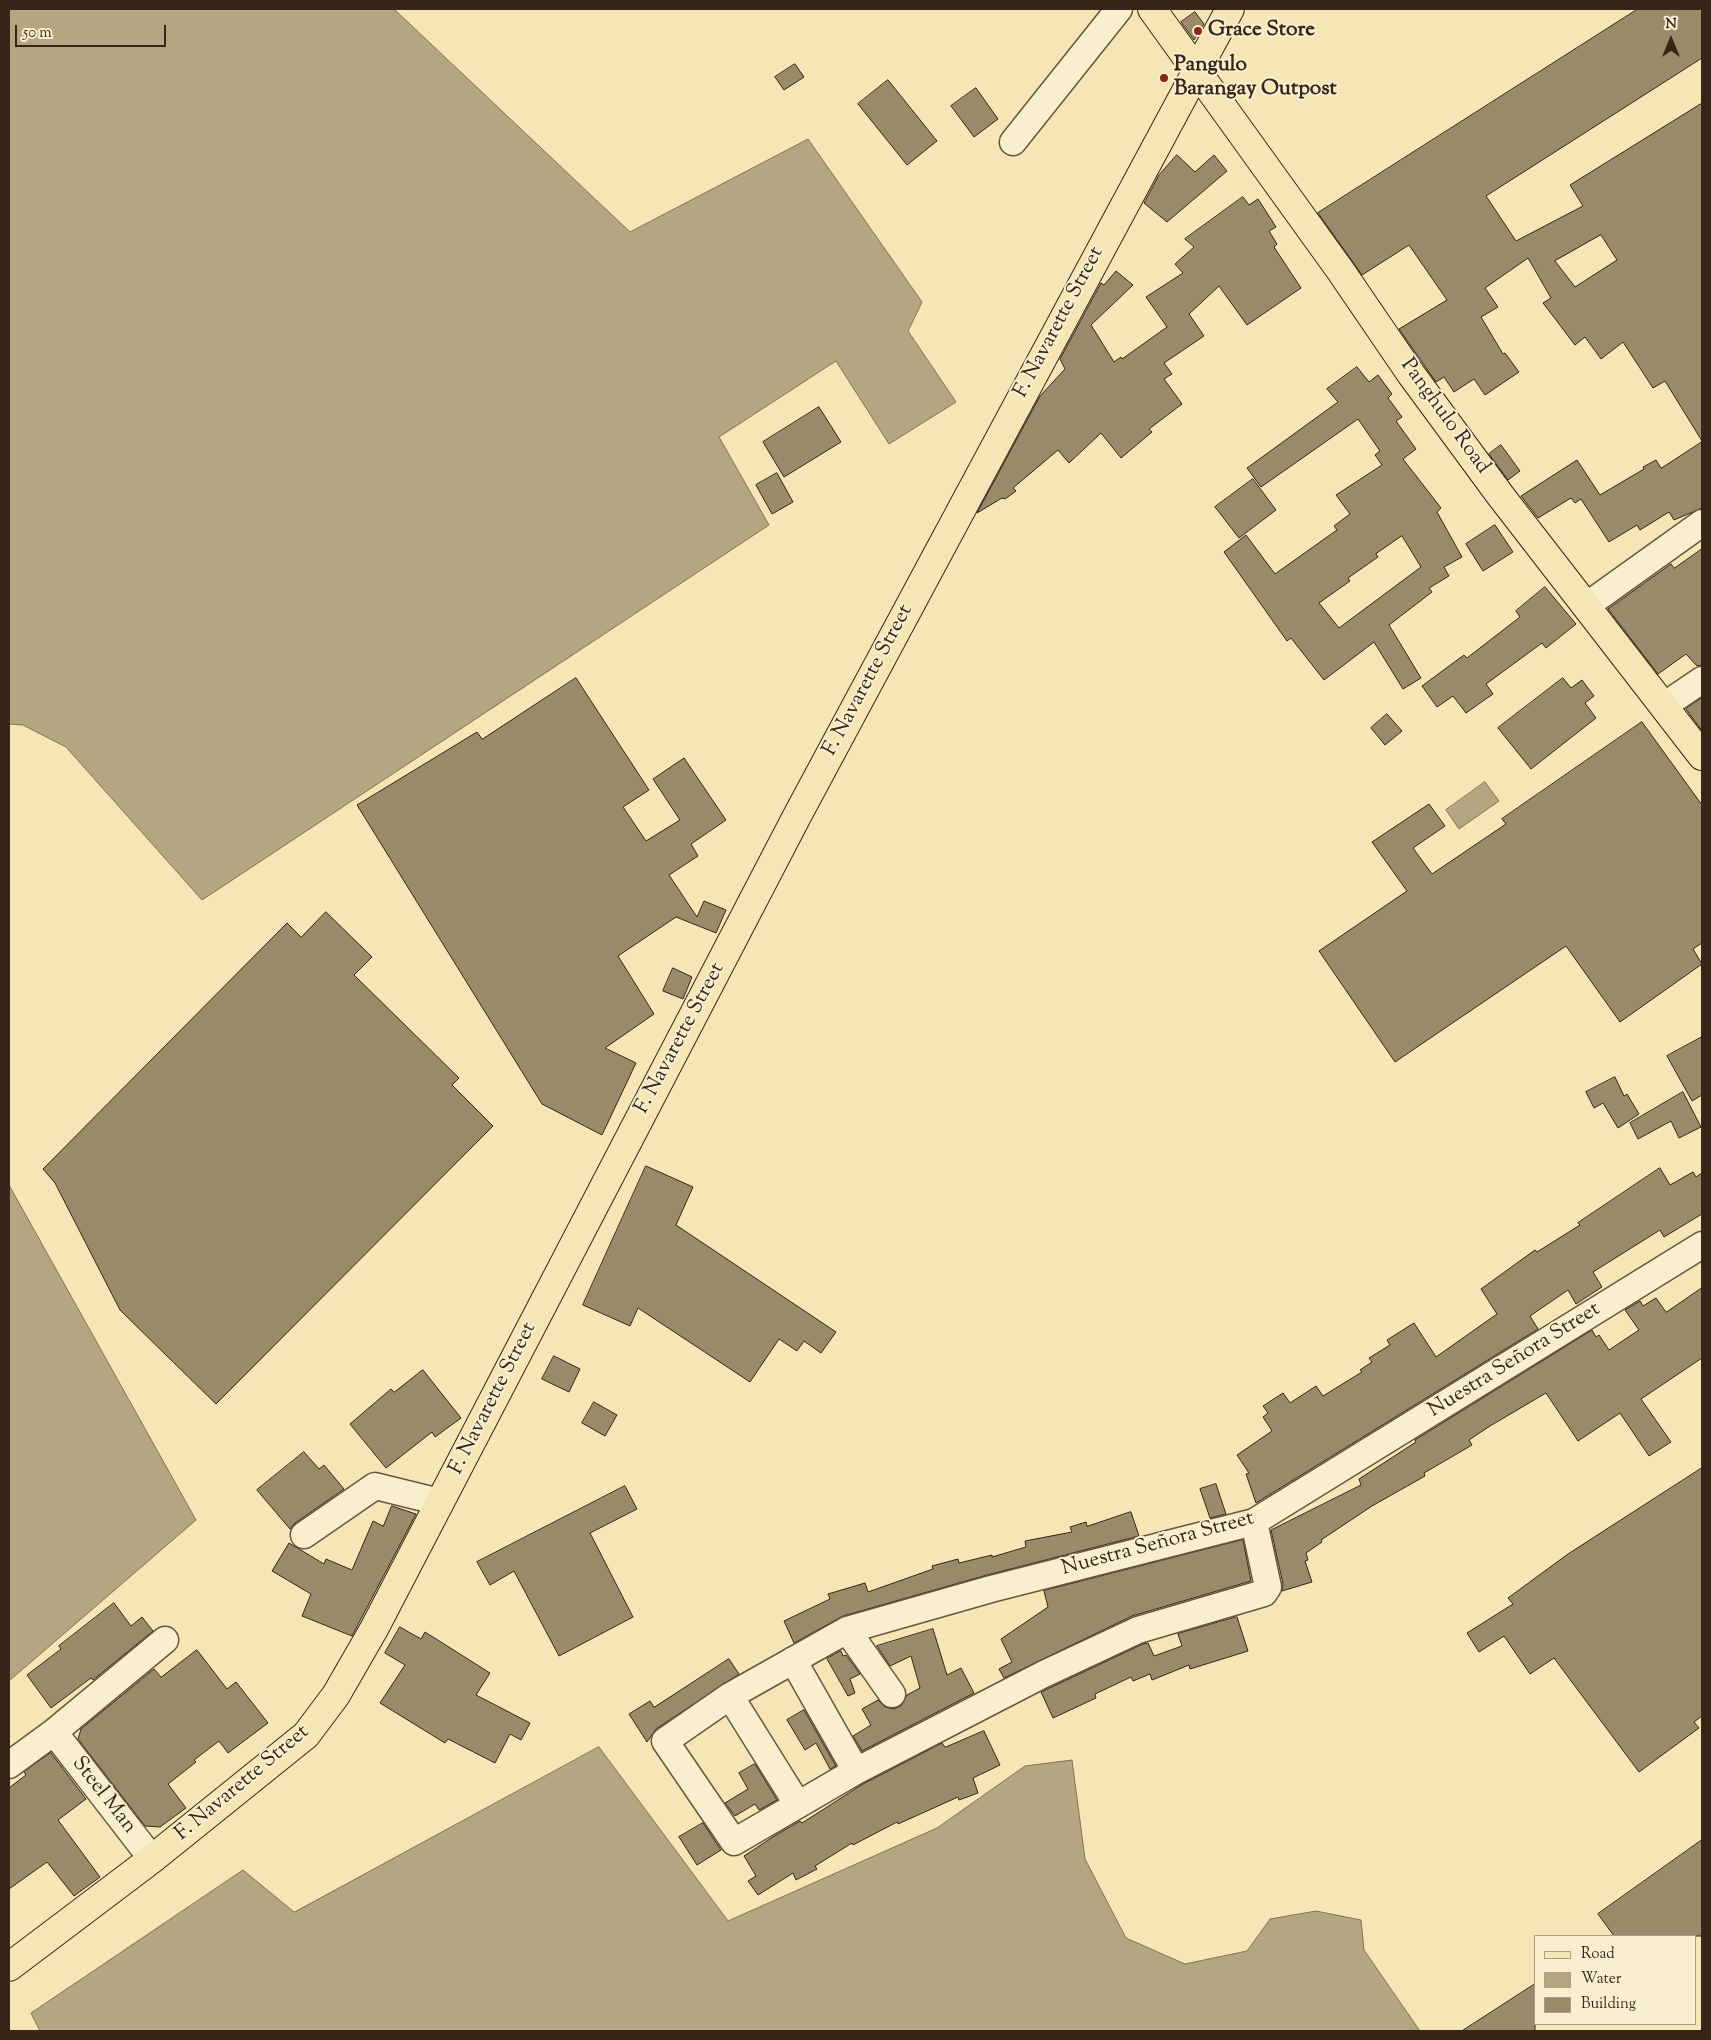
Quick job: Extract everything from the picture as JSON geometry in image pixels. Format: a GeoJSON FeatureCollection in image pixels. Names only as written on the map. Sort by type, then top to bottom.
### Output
{"type":"FeatureCollection","features":[{"type":"Feature","properties":{"kind":"main road","name":"Panghulo Road"},"geometry":{"type":"LineString","coordinates":[[1152,9],[1340,270],[1412,374],[1586,606],[1665,705],[1702,756]]}},
{"type":"Feature","properties":{"kind":"main road","name":"F. Navarette Street"},"geometry":{"type":"LineString","coordinates":[[9,1966],[152,1859],[306,1735],[336,1695],[374,1629],[797,816],[1230,9]]}},
{"type":"Feature","properties":{"kind":"street"},"geometry":{"type":"LineString","coordinates":[[1013,142],[1119,9]]}},
{"type":"Feature","properties":{"kind":"street"},"geometry":{"type":"LineString","coordinates":[[1586,606],[1702,523]]}},
{"type":"Feature","properties":{"kind":"street"},"geometry":{"type":"LineString","coordinates":[[1665,705],[1702,680]]}},
{"type":"Feature","properties":{"kind":"street","name":"Nuestra Señora Street"},"geometry":{"type":"LineString","coordinates":[[798,1805],[734,1842],[665,1741],[730,1696],[846,1630],[991,1589],[1254,1522],[1702,1245]]}},
{"type":"Feature","properties":{"kind":"street"},"geometry":{"type":"LineString","coordinates":[[304,1535],[375,1486],[440,1502]]}},
{"type":"Feature","properties":{"kind":"street"},"geometry":{"type":"LineString","coordinates":[[730,1696],[798,1805],[856,1771],[1044,1674],[1138,1630],[1264,1593],[1268,1587],[1254,1522]]}},
{"type":"Feature","properties":{"kind":"street"},"geometry":{"type":"LineString","coordinates":[[846,1630],[892,1694]]}},
{"type":"Feature","properties":{"kind":"street"},"geometry":{"type":"LineString","coordinates":[[9,1765],[54,1732],[165,1640]]}},
{"type":"Feature","properties":{"kind":"street"},"geometry":{"type":"LineString","coordinates":[[793,1660],[856,1771]]}},
{"type":"Feature","properties":{"kind":"street","name":"Steel Man"},"geometry":{"type":"LineString","coordinates":[[54,1732],[152,1859]]}},
{"type":"Feature","properties":{"kind":"water"},"geometry":{"type":"Polygon","coordinates":[[[9,9],[394,9],[630,232],[808,139],[922,302],[908,331],[956,402],[889,444],[836,361],[719,437],[769,525],[202,900],[66,747],[23,725],[9,724],[9,9]]]}},
{"type":"Feature","properties":{"kind":"water"},"geometry":{"type":"Polygon","coordinates":[[[1485,782],[1499,801],[1459,829],[1446,810],[1485,782]]]}},
{"type":"Feature","properties":{"kind":"water"},"geometry":{"type":"Polygon","coordinates":[[[9,1185],[196,1520],[9,1681],[9,1185]]]}},
{"type":"Feature","properties":{"kind":"water"},"geometry":{"type":"Polygon","coordinates":[[[599,1747],[728,1921],[937,1828],[1025,1766],[1072,1760],[1085,1859],[1126,1938],[1185,1964],[1247,1951],[1270,1919],[1316,1911],[1361,1920],[1364,1950],[1420,2031],[40,2031],[31,2013],[243,1870],[294,1912],[599,1747]]]}},
{"type":"Feature","properties":{"kind":"building"},"geometry":{"type":"Polygon","coordinates":[[[1638,9],[1702,9],[1702,58],[1486,196],[1516,241],[1583,206],[1570,185],[1702,103],[1702,441],[1665,381],[1653,388],[1623,342],[1601,359],[1585,337],[1575,345],[1543,303],[1551,298],[1528,258],[1485,288],[1498,307],[1481,317],[1503,354],[1505,353],[1519,372],[1485,395],[1474,379],[1454,392],[1444,377],[1436,382],[1399,329],[1447,300],[1409,245],[1362,275],[1318,213],[1638,9]],[[1601,235],[1555,261],[1575,287],[1617,260],[1601,235]]]}},
{"type":"Feature","properties":{"kind":"building"},"geometry":{"type":"Polygon","coordinates":[[[1195,12],[1204,24],[1194,40],[1181,22],[1195,12]]]}},
{"type":"Feature","properties":{"kind":"building"},"geometry":{"type":"Polygon","coordinates":[[[795,64],[804,77],[784,90],[775,77],[795,64]]]}},
{"type":"Feature","properties":{"kind":"building"},"geometry":{"type":"Polygon","coordinates":[[[888,80],[937,141],[907,165],[858,104],[888,80]]]}},
{"type":"Feature","properties":{"kind":"building"},"geometry":{"type":"Polygon","coordinates":[[[976,88],[998,119],[974,137],[951,106],[976,88]]]}},
{"type":"Feature","properties":{"kind":"building"},"geometry":{"type":"Polygon","coordinates":[[[1177,155],[1195,172],[1214,155],[1227,171],[1167,222],[1144,203],[1159,175],[1177,155]]]}},
{"type":"Feature","properties":{"kind":"building"},"geometry":{"type":"Polygon","coordinates":[[[1243,197],[1249,205],[1258,199],[1276,227],[1269,231],[1277,244],[1274,247],[1301,288],[1247,325],[1219,286],[1189,314],[1204,336],[1164,363],[1172,374],[1164,379],[1182,404],[1149,429],[1152,432],[1121,458],[1101,433],[1069,463],[1058,450],[1013,488],[1016,491],[1005,499],[1002,498],[977,513],[1040,396],[1065,369],[1060,359],[1101,283],[1104,285],[1116,271],[1133,285],[1091,325],[1114,362],[1121,357],[1122,359],[1167,327],[1146,297],[1183,273],[1175,264],[1194,247],[1185,239],[1243,197]]]}},
{"type":"Feature","properties":{"kind":"building"},"geometry":{"type":"Polygon","coordinates":[[[1357,367],[1369,382],[1378,375],[1392,394],[1388,398],[1402,417],[1396,421],[1416,449],[1403,459],[1441,508],[1437,512],[1462,557],[1444,567],[1449,576],[1429,588],[1432,592],[1389,625],[1421,678],[1403,689],[1374,642],[1324,680],[1291,638],[1287,641],[1224,552],[1246,535],[1275,574],[1337,530],[1334,526],[1350,514],[1336,495],[1382,465],[1375,455],[1380,451],[1358,419],[1261,487],[1247,468],[1338,402],[1327,389],[1357,367]],[[1402,536],[1376,554],[1378,557],[1348,578],[1350,581],[1319,603],[1339,628],[1421,567],[1402,536]]]}},
{"type":"Feature","properties":{"kind":"building"},"geometry":{"type":"Polygon","coordinates":[[[819,407],[841,442],[784,477],[763,442],[819,407]]]}},
{"type":"Feature","properties":{"kind":"building"},"geometry":{"type":"Polygon","coordinates":[[[1702,442],[1702,508],[1674,520],[1669,512],[1640,530],[1637,525],[1609,542],[1581,499],[1575,503],[1571,498],[1538,518],[1521,496],[1577,460],[1600,495],[1656,460],[1661,468],[1702,442]]]}},
{"type":"Feature","properties":{"kind":"building"},"geometry":{"type":"Polygon","coordinates":[[[1501,445],[1520,471],[1508,480],[1489,454],[1501,445]]]}},
{"type":"Feature","properties":{"kind":"building"},"geometry":{"type":"Polygon","coordinates":[[[777,473],[793,502],[772,514],[756,485],[777,473]]]}},
{"type":"Feature","properties":{"kind":"building"},"geometry":{"type":"Polygon","coordinates":[[[1253,479],[1276,510],[1239,538],[1215,507],[1253,479]]]}},
{"type":"Feature","properties":{"kind":"building"},"geometry":{"type":"Polygon","coordinates":[[[1495,525],[1513,552],[1483,571],[1466,544],[1495,525]]]}},
{"type":"Feature","properties":{"kind":"building"},"geometry":{"type":"Polygon","coordinates":[[[1702,549],[1702,665],[1697,666],[1686,654],[1658,674],[1608,609],[1671,564],[1674,568],[1702,549]]]}},
{"type":"Feature","properties":{"kind":"building"},"geometry":{"type":"Polygon","coordinates":[[[1545,587],[1576,624],[1546,648],[1542,643],[1486,684],[1493,694],[1466,713],[1453,696],[1437,707],[1422,686],[1464,655],[1467,658],[1520,617],[1516,611],[1545,587]]]}},
{"type":"Feature","properties":{"kind":"building"},"geometry":{"type":"Polygon","coordinates":[[[576,678],[649,790],[623,807],[646,841],[680,820],[653,779],[684,758],[726,820],[691,844],[698,856],[669,875],[697,917],[704,901],[726,910],[716,933],[676,917],[618,956],[654,1014],[605,1048],[636,1063],[602,1135],[542,1104],[357,805],[477,732],[482,739],[576,678]]]}},
{"type":"Feature","properties":{"kind":"building"},"geometry":{"type":"Polygon","coordinates":[[[1563,678],[1571,688],[1582,680],[1594,696],[1585,703],[1596,718],[1531,769],[1498,728],[1563,678]]]}},
{"type":"Feature","properties":{"kind":"building"},"geometry":{"type":"Polygon","coordinates":[[[1702,698],[1702,731],[1686,709],[1702,698]]]}},
{"type":"Feature","properties":{"kind":"building"},"geometry":{"type":"Polygon","coordinates":[[[1387,714],[1402,731],[1385,745],[1371,728],[1387,714]]]}},
{"type":"Feature","properties":{"kind":"building"},"geometry":{"type":"Polygon","coordinates":[[[1642,722],[1702,805],[1702,943],[1693,949],[1702,964],[1620,1022],[1566,946],[1395,1062],[1319,951],[1407,891],[1372,842],[1429,804],[1445,826],[1413,848],[1432,874],[1506,824],[1502,819],[1642,722]]]}},
{"type":"Feature","properties":{"kind":"building"},"geometry":{"type":"Polygon","coordinates":[[[326,912],[372,957],[354,975],[459,1078],[452,1085],[493,1126],[216,1404],[120,1310],[55,1183],[43,1169],[287,923],[301,937],[326,912]]]}},
{"type":"Feature","properties":{"kind":"building"},"geometry":{"type":"Polygon","coordinates":[[[673,968],[692,977],[683,999],[663,991],[673,968]]]}},
{"type":"Feature","properties":{"kind":"building"},"geometry":{"type":"Polygon","coordinates":[[[1702,1037],[1702,1095],[1692,1101],[1667,1056],[1702,1037]]]}},
{"type":"Feature","properties":{"kind":"building"},"geometry":{"type":"Polygon","coordinates":[[[1615,1077],[1624,1096],[1627,1094],[1639,1114],[1618,1128],[1603,1103],[1594,1108],[1586,1092],[1615,1077]]]}},
{"type":"Feature","properties":{"kind":"building"},"geometry":{"type":"Polygon","coordinates":[[[1683,1092],[1701,1127],[1679,1138],[1671,1121],[1638,1139],[1630,1123],[1683,1092]]]}},
{"type":"Feature","properties":{"kind":"building"},"geometry":{"type":"Polygon","coordinates":[[[646,1166],[693,1187],[676,1225],[836,1332],[821,1353],[804,1341],[797,1351],[779,1339],[750,1382],[638,1308],[630,1326],[583,1305],[646,1166]]]}},
{"type":"Feature","properties":{"kind":"building"},"geometry":{"type":"Polygon","coordinates":[[[1660,1168],[1670,1185],[1693,1172],[1696,1177],[1702,1173],[1702,1214],[1664,1237],[1660,1230],[1593,1272],[1602,1287],[1576,1304],[1568,1290],[1530,1316],[1538,1329],[1256,1503],[1246,1474],[1249,1473],[1237,1455],[1272,1431],[1263,1417],[1268,1413],[1263,1406],[1283,1393],[1290,1403],[1316,1386],[1323,1396],[1362,1372],[1360,1370],[1372,1362],[1369,1358],[1390,1345],[1387,1340],[1414,1323],[1436,1357],[1497,1314],[1481,1289],[1535,1250],[1537,1252],[1580,1225],[1578,1223],[1660,1168]]]}},
{"type":"Feature","properties":{"kind":"building"},"geometry":{"type":"Polygon","coordinates":[[[1702,1288],[1702,1358],[1641,1399],[1671,1442],[1649,1456],[1620,1413],[1578,1441],[1546,1393],[1469,1440],[1472,1445],[1424,1473],[1425,1476],[1372,1506],[1321,1540],[1322,1542],[1306,1553],[1308,1560],[1305,1561],[1312,1582],[1282,1591],[1283,1584],[1271,1530],[1361,1485],[1359,1479],[1416,1442],[1415,1440],[1592,1330],[1596,1337],[1599,1335],[1609,1350],[1639,1330],[1625,1310],[1640,1301],[1643,1306],[1656,1298],[1666,1312],[1702,1288]]]}},
{"type":"Feature","properties":{"kind":"building"},"geometry":{"type":"Polygon","coordinates":[[[554,1356],[580,1369],[569,1392],[542,1379],[554,1356]]]}},
{"type":"Feature","properties":{"kind":"building"},"geometry":{"type":"Polygon","coordinates":[[[423,1370],[461,1418],[435,1437],[432,1432],[386,1468],[350,1424],[391,1389],[394,1392],[423,1370]]]}},
{"type":"Feature","properties":{"kind":"building"},"geometry":{"type":"Polygon","coordinates":[[[594,1402],[617,1415],[605,1436],[582,1423],[594,1402]]]}},
{"type":"Feature","properties":{"kind":"building"},"geometry":{"type":"Polygon","coordinates":[[[304,1452],[319,1469],[324,1465],[344,1489],[295,1523],[290,1529],[257,1490],[304,1452]]]}},
{"type":"Feature","properties":{"kind":"building"},"geometry":{"type":"Polygon","coordinates":[[[1702,1468],[1702,1716],[1694,1722],[1699,1728],[1639,1772],[1554,1658],[1530,1674],[1504,1636],[1479,1652],[1467,1633],[1513,1604],[1508,1598],[1568,1554],[1702,1468]]]}},
{"type":"Feature","properties":{"kind":"building"},"geometry":{"type":"Polygon","coordinates":[[[1216,1484],[1226,1514],[1210,1518],[1200,1489],[1216,1484]]]}},
{"type":"Feature","properties":{"kind":"building"},"geometry":{"type":"Polygon","coordinates":[[[625,1486],[637,1509],[590,1533],[633,1617],[559,1656],[514,1571],[490,1585],[477,1562],[625,1486]]]}},
{"type":"Feature","properties":{"kind":"building"},"geometry":{"type":"Polygon","coordinates":[[[392,1506],[416,1514],[352,1636],[302,1616],[311,1594],[272,1571],[289,1543],[324,1564],[326,1559],[352,1570],[373,1521],[383,1526],[392,1506]]]}},
{"type":"Feature","properties":{"kind":"building"},"geometry":{"type":"Polygon","coordinates":[[[1131,1512],[1139,1536],[987,1575],[843,1616],[794,1643],[784,1621],[830,1599],[828,1594],[865,1583],[868,1592],[933,1569],[932,1566],[958,1559],[959,1563],[992,1555],[992,1557],[1026,1547],[1025,1541],[1072,1532],[1070,1527],[1086,1522],[1087,1526],[1131,1512]]]}},
{"type":"Feature","properties":{"kind":"building"},"geometry":{"type":"Polygon","coordinates":[[[1243,1540],[1251,1581],[1132,1616],[1004,1678],[999,1669],[1012,1662],[1001,1639],[1048,1607],[1044,1591],[1243,1540]]]}},
{"type":"Feature","properties":{"kind":"building"},"geometry":{"type":"Polygon","coordinates":[[[114,1603],[131,1626],[142,1617],[153,1631],[93,1680],[91,1678],[51,1708],[27,1675],[61,1649],[59,1646],[114,1603]]]}},
{"type":"Feature","properties":{"kind":"building"},"geometry":{"type":"Polygon","coordinates":[[[1237,1617],[1248,1651],[1190,1669],[1189,1665],[1152,1680],[1150,1674],[1133,1681],[1131,1677],[1095,1694],[1096,1698],[1053,1718],[1041,1692],[1143,1644],[1148,1643],[1154,1656],[1182,1646],[1178,1634],[1237,1617]]]}},
{"type":"Feature","properties":{"kind":"building"},"geometry":{"type":"Polygon","coordinates":[[[400,1627],[421,1639],[425,1632],[490,1673],[476,1695],[530,1723],[521,1740],[510,1734],[495,1763],[448,1739],[445,1743],[380,1703],[405,1665],[385,1653],[400,1627]]]}},
{"type":"Feature","properties":{"kind":"building"},"geometry":{"type":"Polygon","coordinates":[[[933,1629],[947,1675],[961,1668],[974,1693],[862,1751],[853,1736],[871,1725],[862,1709],[878,1700],[885,1707],[894,1709],[901,1706],[907,1695],[920,1688],[911,1656],[890,1666],[877,1646],[933,1629]]]}},
{"type":"Feature","properties":{"kind":"building"},"geometry":{"type":"Polygon","coordinates":[[[197,1650],[227,1689],[236,1682],[268,1723],[228,1753],[219,1741],[194,1760],[196,1762],[168,1784],[186,1808],[160,1827],[145,1826],[78,1739],[81,1729],[154,1669],[161,1677],[197,1650]]]}},
{"type":"Feature","properties":{"kind":"building"},"geometry":{"type":"Polygon","coordinates":[[[841,1651],[843,1656],[846,1655],[860,1674],[850,1679],[855,1693],[848,1696],[827,1659],[841,1651]]]}},
{"type":"Feature","properties":{"kind":"building"},"geometry":{"type":"Polygon","coordinates":[[[729,1659],[739,1674],[656,1729],[647,1742],[629,1714],[650,1701],[654,1707],[729,1659]]]}},
{"type":"Feature","properties":{"kind":"building"},"geometry":{"type":"Polygon","coordinates":[[[804,1710],[836,1766],[830,1769],[816,1743],[805,1750],[787,1720],[804,1710]]]}},
{"type":"Feature","properties":{"kind":"building"},"geometry":{"type":"Polygon","coordinates":[[[984,1731],[1000,1765],[973,1778],[978,1793],[959,1800],[958,1797],[898,1824],[897,1822],[853,1845],[852,1843],[815,1866],[817,1869],[796,1880],[793,1873],[758,1895],[748,1881],[756,1876],[744,1856],[776,1835],[800,1821],[802,1823],[863,1784],[942,1743],[945,1747],[984,1731]]]}},
{"type":"Feature","properties":{"kind":"building"},"geometry":{"type":"Polygon","coordinates":[[[51,1753],[86,1799],[58,1820],[100,1877],[74,1896],[47,1862],[9,1889],[9,1788],[26,1775],[24,1772],[51,1753]]]}},
{"type":"Feature","properties":{"kind":"building"},"geometry":{"type":"Polygon","coordinates":[[[755,1764],[777,1800],[759,1810],[755,1804],[735,1816],[725,1803],[748,1789],[739,1773],[755,1764]]]}},
{"type":"Feature","properties":{"kind":"building"},"geometry":{"type":"Polygon","coordinates":[[[703,1823],[721,1850],[697,1865],[679,1837],[703,1823]]]}},
{"type":"Feature","properties":{"kind":"building"},"geometry":{"type":"Polygon","coordinates":[[[1702,1840],[1702,1936],[1613,1935],[1598,1914],[1702,1840]]]}},
{"type":"Feature","properties":{"kind":"building"},"geometry":{"type":"Polygon","coordinates":[[[1534,1985],[1535,2031],[1462,2031],[1534,1985]]]}},
{"type":"Feature","properties":{"kind":"place","name":"Grace Store"},"geometry":{"type":"Point","coordinates":[1198,31]}},
{"type":"Feature","properties":{"kind":"place","name":"Pangulo Barangay Outpost"},"geometry":{"type":"Point","coordinates":[1164,78]}}]}
